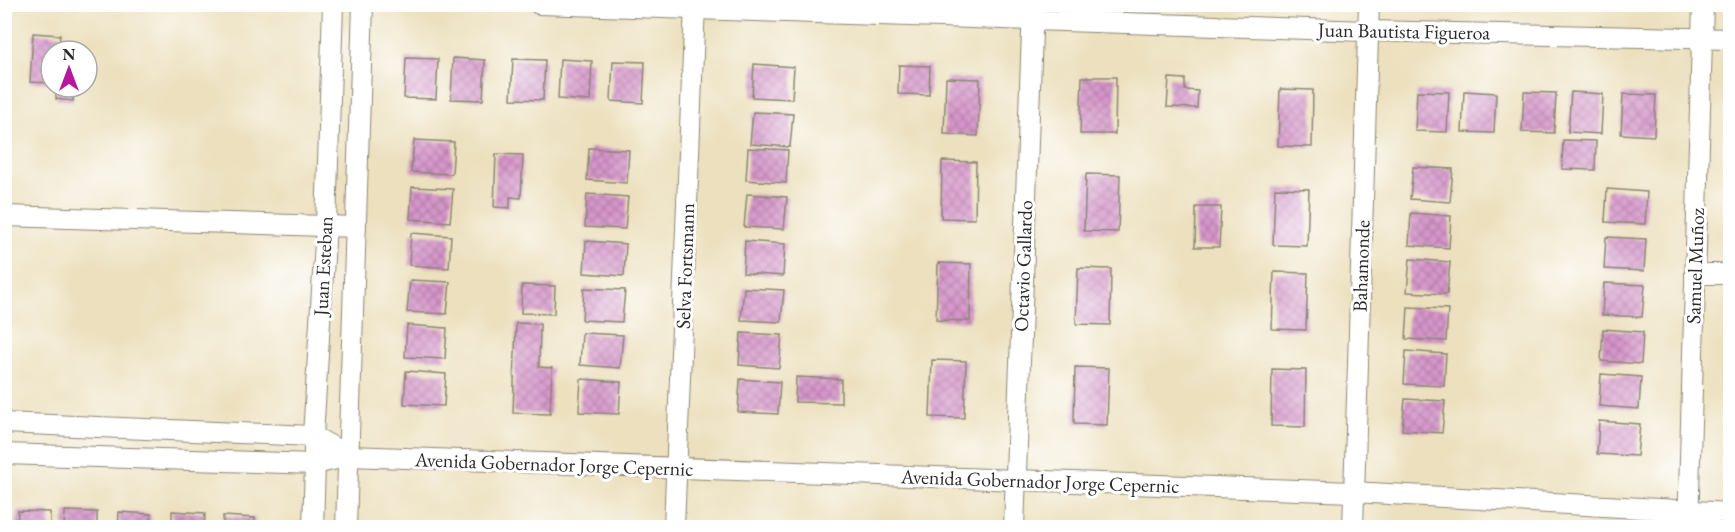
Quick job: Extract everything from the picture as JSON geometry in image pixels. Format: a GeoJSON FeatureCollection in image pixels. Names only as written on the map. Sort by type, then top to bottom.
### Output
{"type":"FeatureCollection","features":[{"type":"Feature","properties":{"kind":"street","name":"Juan Esteban"},"geometry":{"type":"LineString","coordinates":[[313,528],[315,464],[313,436],[326,225],[333,4]]}},
{"type":"Feature","properties":{"kind":"street","name":"Juan Esteban"},"geometry":{"type":"LineString","coordinates":[[346,528],[363,4]]}},
{"type":"Feature","properties":{"kind":"street","name":"Juan Bautista Figueroa"},"geometry":{"type":"LineString","coordinates":[[539,4],[1032,12],[1368,31],[1731,39]]}},
{"type":"Feature","properties":{"kind":"street","name":"Bahamonde"},"geometry":{"type":"LineString","coordinates":[[1353,528],[1369,4]]}},
{"type":"Feature","properties":{"kind":"street","name":"Samuel Muñoz"},"geometry":{"type":"LineString","coordinates":[[1688,520],[1703,4]]}},
{"type":"Feature","properties":{"kind":"street","name":"Selva Fortsmann"},"geometry":{"type":"LineString","coordinates":[[674,528],[695,6]]}},
{"type":"Feature","properties":{"kind":"street","name":"Octavio Gallardo"},"geometry":{"type":"LineString","coordinates":[[1014,528],[1032,12]]}},
{"type":"Feature","properties":{"kind":"street"},"geometry":{"type":"LineString","coordinates":[[4,216],[356,226]]}},
{"type":"Feature","properties":{"kind":"street"},"geometry":{"type":"LineString","coordinates":[[1695,274],[1731,274]]}},
{"type":"Feature","properties":{"kind":"street","name":"Avenida Gobernador Jorge Cepernic"},"geometry":{"type":"LineString","coordinates":[[4,423],[313,436],[349,456]]}},
{"type":"Feature","properties":{"kind":"street","name":"Avenida Gobernador Jorge Cepernic"},"geometry":{"type":"LineString","coordinates":[[4,454],[315,464],[349,456],[1353,492],[1688,520],[1731,513]]}},
{"type":"Feature","properties":{"kind":"building"},"geometry":{"type":"Polygon","coordinates":[[[33,33],[60,35],[60,39],[39,39],[39,82],[30,82],[33,33]]]}},
{"type":"Feature","properties":{"kind":"building"},"geometry":{"type":"Polygon","coordinates":[[[406,58],[438,59],[436,99],[404,98],[406,58]]]}},
{"type":"Feature","properties":{"kind":"building"},"geometry":{"type":"Polygon","coordinates":[[[453,58],[485,60],[483,100],[451,99],[453,58]]]}},
{"type":"Feature","properties":{"kind":"building"},"geometry":{"type":"Polygon","coordinates":[[[513,59],[545,60],[543,100],[511,99],[513,59]]]}},
{"type":"Feature","properties":{"kind":"building"},"geometry":{"type":"Polygon","coordinates":[[[560,59],[592,61],[590,101],[558,99],[560,59]]]}},
{"type":"Feature","properties":{"kind":"building"},"geometry":{"type":"Polygon","coordinates":[[[613,61],[645,62],[643,103],[611,101],[613,61]]]}},
{"type":"Feature","properties":{"kind":"building"},"geometry":{"type":"Polygon","coordinates":[[[754,64],[794,67],[792,99],[752,97],[754,64]]]}},
{"type":"Feature","properties":{"kind":"building"},"geometry":{"type":"Polygon","coordinates":[[[899,65],[930,66],[929,95],[898,94],[899,65]]]}},
{"type":"Feature","properties":{"kind":"building"},"geometry":{"type":"Polygon","coordinates":[[[1082,77],[1116,77],[1115,134],[1080,134],[1082,77]]]}},
{"type":"Feature","properties":{"kind":"building"},"geometry":{"type":"Polygon","coordinates":[[[946,78],[980,79],[978,136],[944,134],[946,78]]]}},
{"type":"Feature","properties":{"kind":"building"},"geometry":{"type":"Polygon","coordinates":[[[1169,78],[1185,79],[1185,90],[1198,91],[1197,108],[1167,107],[1169,78]]]}},
{"type":"Feature","properties":{"kind":"building"},"geometry":{"type":"Polygon","coordinates":[[[1280,89],[1313,90],[1312,147],[1278,146],[1280,89]]]}},
{"type":"Feature","properties":{"kind":"building"},"geometry":{"type":"Polygon","coordinates":[[[1417,91],[1449,92],[1447,132],[1415,131],[1417,91]]]}},
{"type":"Feature","properties":{"kind":"building"},"geometry":{"type":"Polygon","coordinates":[[[1464,91],[1496,93],[1494,133],[1462,132],[1464,91]]]}},
{"type":"Feature","properties":{"kind":"building"},"geometry":{"type":"Polygon","coordinates":[[[1524,92],[1556,93],[1554,133],[1522,132],[1524,92]]]}},
{"type":"Feature","properties":{"kind":"building"},"geometry":{"type":"Polygon","coordinates":[[[1571,92],[1603,94],[1601,134],[1568,132],[1571,92]]]}},
{"type":"Feature","properties":{"kind":"building"},"geometry":{"type":"Polygon","coordinates":[[[1623,94],[1656,95],[1654,136],[1621,134],[1623,94]]]}},
{"type":"Feature","properties":{"kind":"building"},"geometry":{"type":"Polygon","coordinates":[[[753,112],[793,114],[790,147],[750,144],[753,112]]]}},
{"type":"Feature","properties":{"kind":"building"},"geometry":{"type":"Polygon","coordinates":[[[414,140],[454,142],[452,174],[411,172],[414,140]]]}},
{"type":"Feature","properties":{"kind":"building"},"geometry":{"type":"Polygon","coordinates":[[[1563,140],[1596,141],[1595,170],[1562,169],[1563,140]]]}},
{"type":"Feature","properties":{"kind":"building"},"geometry":{"type":"Polygon","coordinates":[[[589,148],[629,150],[627,183],[587,180],[589,148]]]}},
{"type":"Feature","properties":{"kind":"building"},"geometry":{"type":"Polygon","coordinates":[[[748,148],[788,150],[786,183],[746,180],[748,148]]]}},
{"type":"Feature","properties":{"kind":"building"},"geometry":{"type":"Polygon","coordinates":[[[496,154],[523,155],[521,198],[510,197],[510,208],[494,207],[496,154]]]}},
{"type":"Feature","properties":{"kind":"building"},"geometry":{"type":"Polygon","coordinates":[[[942,161],[976,162],[975,219],[941,218],[942,161]]]}},
{"type":"Feature","properties":{"kind":"building"},"geometry":{"type":"Polygon","coordinates":[[[1413,167],[1453,169],[1450,202],[1410,199],[1413,167]]]}},
{"type":"Feature","properties":{"kind":"building"},"geometry":{"type":"Polygon","coordinates":[[[1086,174],[1120,175],[1118,232],[1084,231],[1086,174]]]}},
{"type":"Feature","properties":{"kind":"building"},"geometry":{"type":"Polygon","coordinates":[[[412,187],[453,189],[450,222],[410,219],[412,187]]]}},
{"type":"Feature","properties":{"kind":"building"},"geometry":{"type":"Polygon","coordinates":[[[1275,188],[1309,189],[1307,246],[1273,245],[1275,188]]]}},
{"type":"Feature","properties":{"kind":"building"},"geometry":{"type":"Polygon","coordinates":[[[1607,189],[1647,192],[1645,224],[1605,222],[1607,189]]]}},
{"type":"Feature","properties":{"kind":"building"},"geometry":{"type":"Polygon","coordinates":[[[587,194],[628,197],[625,229],[585,227],[587,194]]]}},
{"type":"Feature","properties":{"kind":"building"},"geometry":{"type":"Polygon","coordinates":[[[747,194],[787,197],[784,229],[744,227],[747,194]]]}},
{"type":"Feature","properties":{"kind":"building"},"geometry":{"type":"Polygon","coordinates":[[[1196,207],[1221,207],[1219,247],[1195,247],[1196,207]]]}},
{"type":"Feature","properties":{"kind":"building"},"geometry":{"type":"Polygon","coordinates":[[[1411,213],[1451,216],[1449,248],[1409,245],[1411,213]]]}},
{"type":"Feature","properties":{"kind":"building"},"geometry":{"type":"Polygon","coordinates":[[[411,233],[451,236],[449,268],[409,265],[411,233]]]}},
{"type":"Feature","properties":{"kind":"building"},"geometry":{"type":"Polygon","coordinates":[[[1606,237],[1646,239],[1644,271],[1604,269],[1606,237]]]}},
{"type":"Feature","properties":{"kind":"building"},"geometry":{"type":"Polygon","coordinates":[[[586,241],[626,244],[624,276],[584,273],[586,241]]]}},
{"type":"Feature","properties":{"kind":"building"},"geometry":{"type":"Polygon","coordinates":[[[745,241],[785,244],[783,276],[743,273],[745,241]]]}},
{"type":"Feature","properties":{"kind":"building"},"geometry":{"type":"Polygon","coordinates":[[[1410,259],[1450,262],[1447,294],[1407,292],[1410,259]]]}},
{"type":"Feature","properties":{"kind":"building"},"geometry":{"type":"Polygon","coordinates":[[[938,263],[971,264],[970,321],[936,320],[938,263]]]}},
{"type":"Feature","properties":{"kind":"building"},"geometry":{"type":"Polygon","coordinates":[[[1078,268],[1111,269],[1110,325],[1076,324],[1078,268]]]}},
{"type":"Feature","properties":{"kind":"building"},"geometry":{"type":"Polygon","coordinates":[[[1274,272],[1308,273],[1306,330],[1272,329],[1274,272]]]}},
{"type":"Feature","properties":{"kind":"building"},"geometry":{"type":"Polygon","coordinates":[[[410,280],[450,282],[447,314],[407,312],[410,280]]]}},
{"type":"Feature","properties":{"kind":"building"},"geometry":{"type":"Polygon","coordinates":[[[1604,283],[1645,285],[1642,317],[1602,315],[1604,283]]]}},
{"type":"Feature","properties":{"kind":"building"},"geometry":{"type":"Polygon","coordinates":[[[522,285],[555,286],[554,314],[521,313],[522,285]]]}},
{"type":"Feature","properties":{"kind":"building"},"geometry":{"type":"Polygon","coordinates":[[[584,288],[625,290],[622,322],[582,320],[584,288]]]}},
{"type":"Feature","properties":{"kind":"building"},"geometry":{"type":"Polygon","coordinates":[[[744,288],[784,290],[781,322],[741,320],[744,288]]]}},
{"type":"Feature","properties":{"kind":"building"},"geometry":{"type":"Polygon","coordinates":[[[1408,307],[1448,309],[1446,341],[1406,339],[1408,307]]]}},
{"type":"Feature","properties":{"kind":"building"},"geometry":{"type":"Polygon","coordinates":[[[516,323],[540,324],[539,367],[552,368],[550,414],[513,413],[516,323]]]}},
{"type":"Feature","properties":{"kind":"building"},"geometry":{"type":"Polygon","coordinates":[[[407,325],[447,328],[445,359],[405,357],[407,325]]]}},
{"type":"Feature","properties":{"kind":"building"},"geometry":{"type":"Polygon","coordinates":[[[1603,329],[1643,332],[1641,364],[1601,361],[1603,329]]]}},
{"type":"Feature","properties":{"kind":"building"},"geometry":{"type":"Polygon","coordinates":[[[582,333],[623,335],[620,368],[580,365],[582,333]]]}},
{"type":"Feature","properties":{"kind":"building"},"geometry":{"type":"Polygon","coordinates":[[[741,333],[782,335],[779,368],[739,365],[741,333]]]}},
{"type":"Feature","properties":{"kind":"building"},"geometry":{"type":"Polygon","coordinates":[[[1406,351],[1446,354],[1444,386],[1404,384],[1406,351]]]}},
{"type":"Feature","properties":{"kind":"building"},"geometry":{"type":"Polygon","coordinates":[[[932,360],[966,361],[964,418],[930,417],[932,360]]]}},
{"type":"Feature","properties":{"kind":"building"},"geometry":{"type":"Polygon","coordinates":[[[1075,367],[1109,368],[1107,425],[1074,424],[1075,367]]]}},
{"type":"Feature","properties":{"kind":"building"},"geometry":{"type":"Polygon","coordinates":[[[1272,369],[1306,370],[1305,427],[1271,426],[1272,369]]]}},
{"type":"Feature","properties":{"kind":"building"},"geometry":{"type":"Polygon","coordinates":[[[406,371],[446,374],[444,406],[404,404],[406,371]]]}},
{"type":"Feature","properties":{"kind":"building"},"geometry":{"type":"Polygon","coordinates":[[[1601,374],[1641,377],[1639,409],[1599,406],[1601,374]]]}},
{"type":"Feature","properties":{"kind":"building"},"geometry":{"type":"Polygon","coordinates":[[[796,377],[841,379],[841,403],[795,402],[796,377]]]}},
{"type":"Feature","properties":{"kind":"building"},"geometry":{"type":"Polygon","coordinates":[[[581,379],[621,382],[619,414],[579,412],[581,379]]]}},
{"type":"Feature","properties":{"kind":"building"},"geometry":{"type":"Polygon","coordinates":[[[740,379],[780,382],[778,414],[738,412],[740,379]]]}},
{"type":"Feature","properties":{"kind":"building"},"geometry":{"type":"Polygon","coordinates":[[[1405,399],[1445,401],[1442,433],[1402,430],[1405,399]]]}},
{"type":"Feature","properties":{"kind":"building"},"geometry":{"type":"Polygon","coordinates":[[[1599,421],[1640,424],[1637,456],[1597,454],[1599,421]]]}},
{"type":"Feature","properties":{"kind":"building"},"geometry":{"type":"Polygon","coordinates":[[[18,511],[50,512],[50,528],[17,528],[18,511]]]}},
{"type":"Feature","properties":{"kind":"building"},"geometry":{"type":"Polygon","coordinates":[[[65,511],[97,512],[97,528],[64,528],[65,511]]]}},
{"type":"Feature","properties":{"kind":"building"},"geometry":{"type":"Polygon","coordinates":[[[172,511],[205,513],[204,528],[172,528],[172,511]]]}},
{"type":"Feature","properties":{"kind":"building"},"geometry":{"type":"Polygon","coordinates":[[[119,512],[151,514],[151,528],[118,528],[119,512]]]}},
{"type":"Feature","properties":{"kind":"building"},"geometry":{"type":"Polygon","coordinates":[[[223,516],[255,518],[255,528],[223,528],[223,516]]]}}]}
